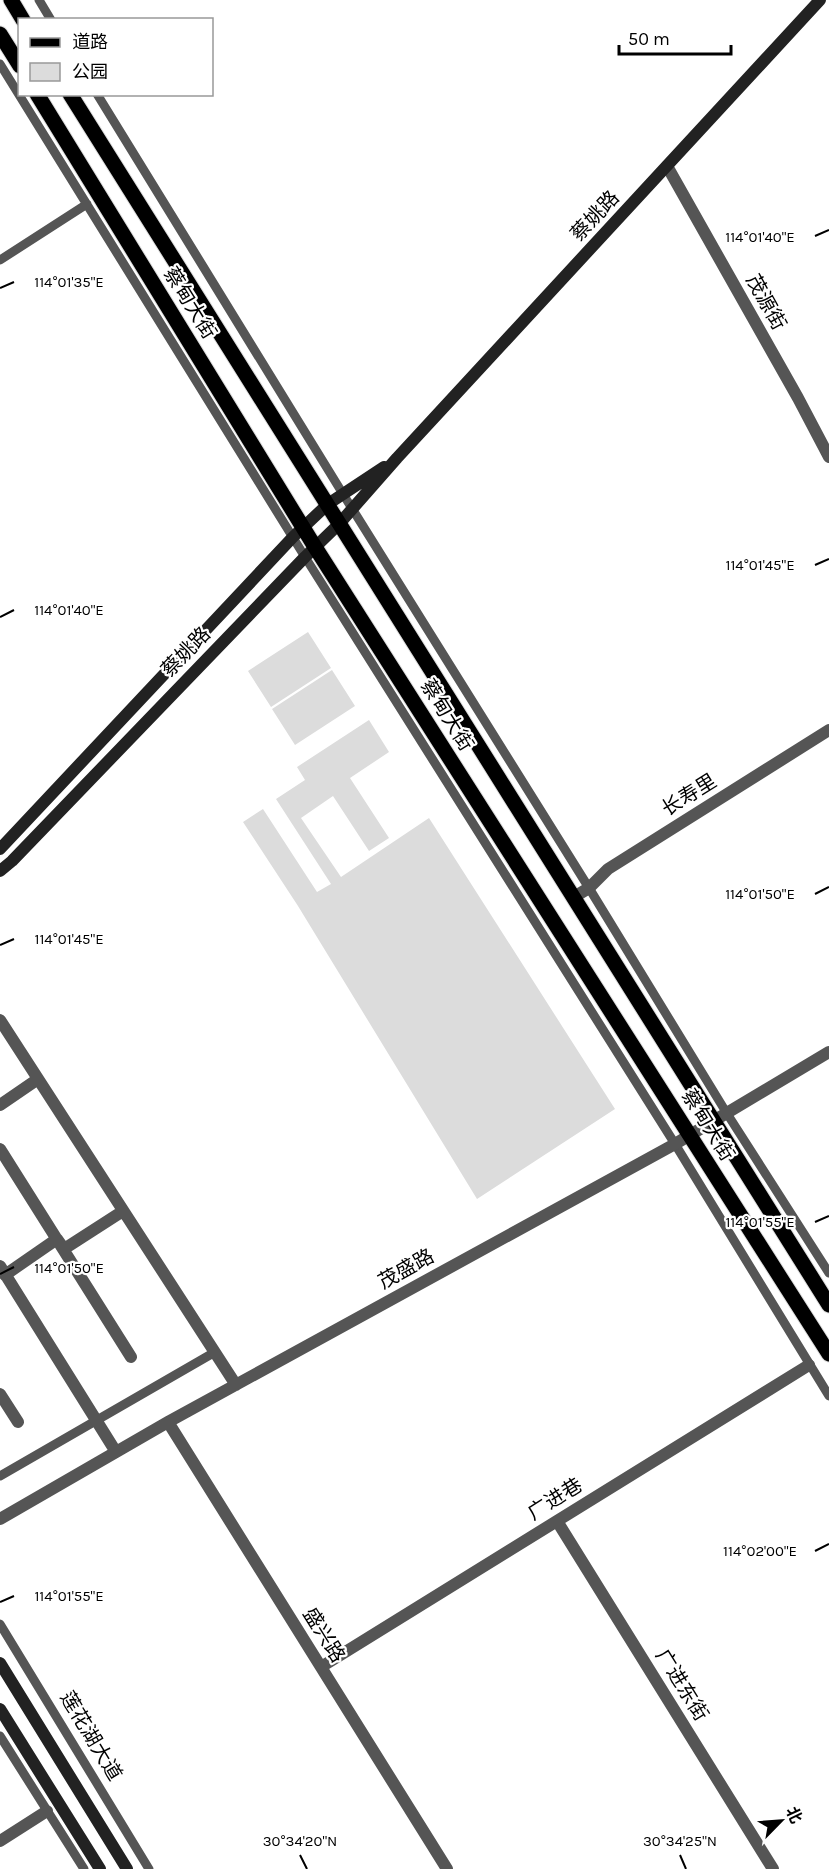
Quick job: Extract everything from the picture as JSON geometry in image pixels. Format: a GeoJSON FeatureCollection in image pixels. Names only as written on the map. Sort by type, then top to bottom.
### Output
{"type":"FeatureCollection","features":[{"type":"Feature","properties":{"kind":"main road"},"geometry":{"type":"LineString","coordinates":[[11,0],[22,18]]}},
{"type":"Feature","properties":{"kind":"main road"},"geometry":{"type":"LineString","coordinates":[[0,34],[18,63]]}},
{"type":"Feature","properties":{"kind":"main road","name":"蔡甸大街"},"geometry":{"type":"LineString","coordinates":[[38,96],[310,552],[829,1354]]}},
{"type":"Feature","properties":{"kind":"main road","name":"蔡甸大街"},"geometry":{"type":"LineString","coordinates":[[71,96],[574,897],[720,1116],[829,1305]]}},
{"type":"Feature","properties":{"kind":"street","name":"蔡姚路"},"geometry":{"type":"LineString","coordinates":[[0,871],[310,552],[339,525],[397,458],[820,0]]}},
{"type":"Feature","properties":{"kind":"street","name":"茂源街"},"geometry":{"type":"LineString","coordinates":[[667,166],[829,457]]}},
{"type":"Feature","properties":{"kind":"street","name":"蔡姚路"},"geometry":{"type":"LineString","coordinates":[[0,849],[298,532],[328,504],[397,458]]}},
{"type":"Feature","properties":{"kind":"street","name":"长寿里"},"geometry":{"type":"LineString","coordinates":[[574,897],[589,888],[608,869],[829,730]]}},
{"type":"Feature","properties":{"kind":"street"},"geometry":{"type":"LineString","coordinates":[[0,849],[12,861]]}},
{"type":"Feature","properties":{"kind":"street"},"geometry":{"type":"LineString","coordinates":[[0,1020],[236,1385]]}},
{"type":"Feature","properties":{"kind":"street","name":"茂盛路"},"geometry":{"type":"LineString","coordinates":[[0,1519],[168,1422],[675,1144],[829,1052]]}},
{"type":"Feature","properties":{"kind":"street"},"geometry":{"type":"LineString","coordinates":[[0,1105],[38,1079]]}},
{"type":"Feature","properties":{"kind":"street"},"geometry":{"type":"LineString","coordinates":[[0,1149],[131,1357]]}},
{"type":"Feature","properties":{"kind":"street"},"geometry":{"type":"LineString","coordinates":[[116,1452],[4,1277],[123,1211]]}},
{"type":"Feature","properties":{"kind":"street","name":"广进巷"},"geometry":{"type":"LineString","coordinates":[[321,1667],[809,1365]]}},
{"type":"Feature","properties":{"kind":"street"},"geometry":{"type":"LineString","coordinates":[[0,1394],[18,1422]]}},
{"type":"Feature","properties":{"kind":"street","name":"盛兴路"},"geometry":{"type":"LineString","coordinates":[[168,1422],[447,1869]]}},
{"type":"Feature","properties":{"kind":"street","name":"广进东街"},"geometry":{"type":"LineString","coordinates":[[557,1521],[773,1869]]}},
{"type":"Feature","properties":{"kind":"street","name":"莲花湖大道"},"geometry":{"type":"LineString","coordinates":[[0,1663],[127,1869]]}},
{"type":"Feature","properties":{"kind":"street"},"geometry":{"type":"LineString","coordinates":[[0,1709],[100,1869]]}},
{"type":"Feature","properties":{"kind":"street"},"geometry":{"type":"LineString","coordinates":[[0,1841],[47,1811]]}},
{"type":"Feature","properties":{"kind":"lane"},"geometry":{"type":"LineString","coordinates":[[39,0],[50,18]]}},
{"type":"Feature","properties":{"kind":"lane"},"geometry":{"type":"LineString","coordinates":[[0,64],[18,93]]}},
{"type":"Feature","properties":{"kind":"lane"},"geometry":{"type":"LineString","coordinates":[[20,96],[298,532]]}},
{"type":"Feature","properties":{"kind":"lane"},"geometry":{"type":"LineString","coordinates":[[98,96],[352,509],[589,888],[720,1116],[829,1273]]}},
{"type":"Feature","properties":{"kind":"lane"},"geometry":{"type":"LineString","coordinates":[[0,260],[87,204]]}},
{"type":"Feature","properties":{"kind":"lane"},"geometry":{"type":"LineString","coordinates":[[310,552],[829,1396]]}},
{"type":"Feature","properties":{"kind":"lane"},"geometry":{"type":"LineString","coordinates":[[0,1476],[215,1352]]}},
{"type":"Feature","properties":{"kind":"lane","name":"莲花湖大道"},"geometry":{"type":"LineString","coordinates":[[0,1624],[149,1869]]}},
{"type":"Feature","properties":{"kind":"lane"},"geometry":{"type":"LineString","coordinates":[[0,1736],[84,1869]]}},
{"type":"Feature","properties":{"kind":"green space"},"geometry":{"type":"Polygon","coordinates":[[[308,632],[331,668],[271,707],[248,671],[308,632]]]}},
{"type":"Feature","properties":{"kind":"green space"},"geometry":{"type":"Polygon","coordinates":[[[332,670],[355,706],[295,745],[272,709],[332,670]]]}},
{"type":"Feature","properties":{"kind":"green space"},"geometry":{"type":"Polygon","coordinates":[[[369,720],[389,752],[350,778],[389,838],[369,851],[333,796],[301,818],[341,877],[429,818],[615,1109],[477,1199],[298,906],[243,822],[263,809],[317,892],[331,884],[276,799],[305,780],[297,767],[369,720]]]}}]}
